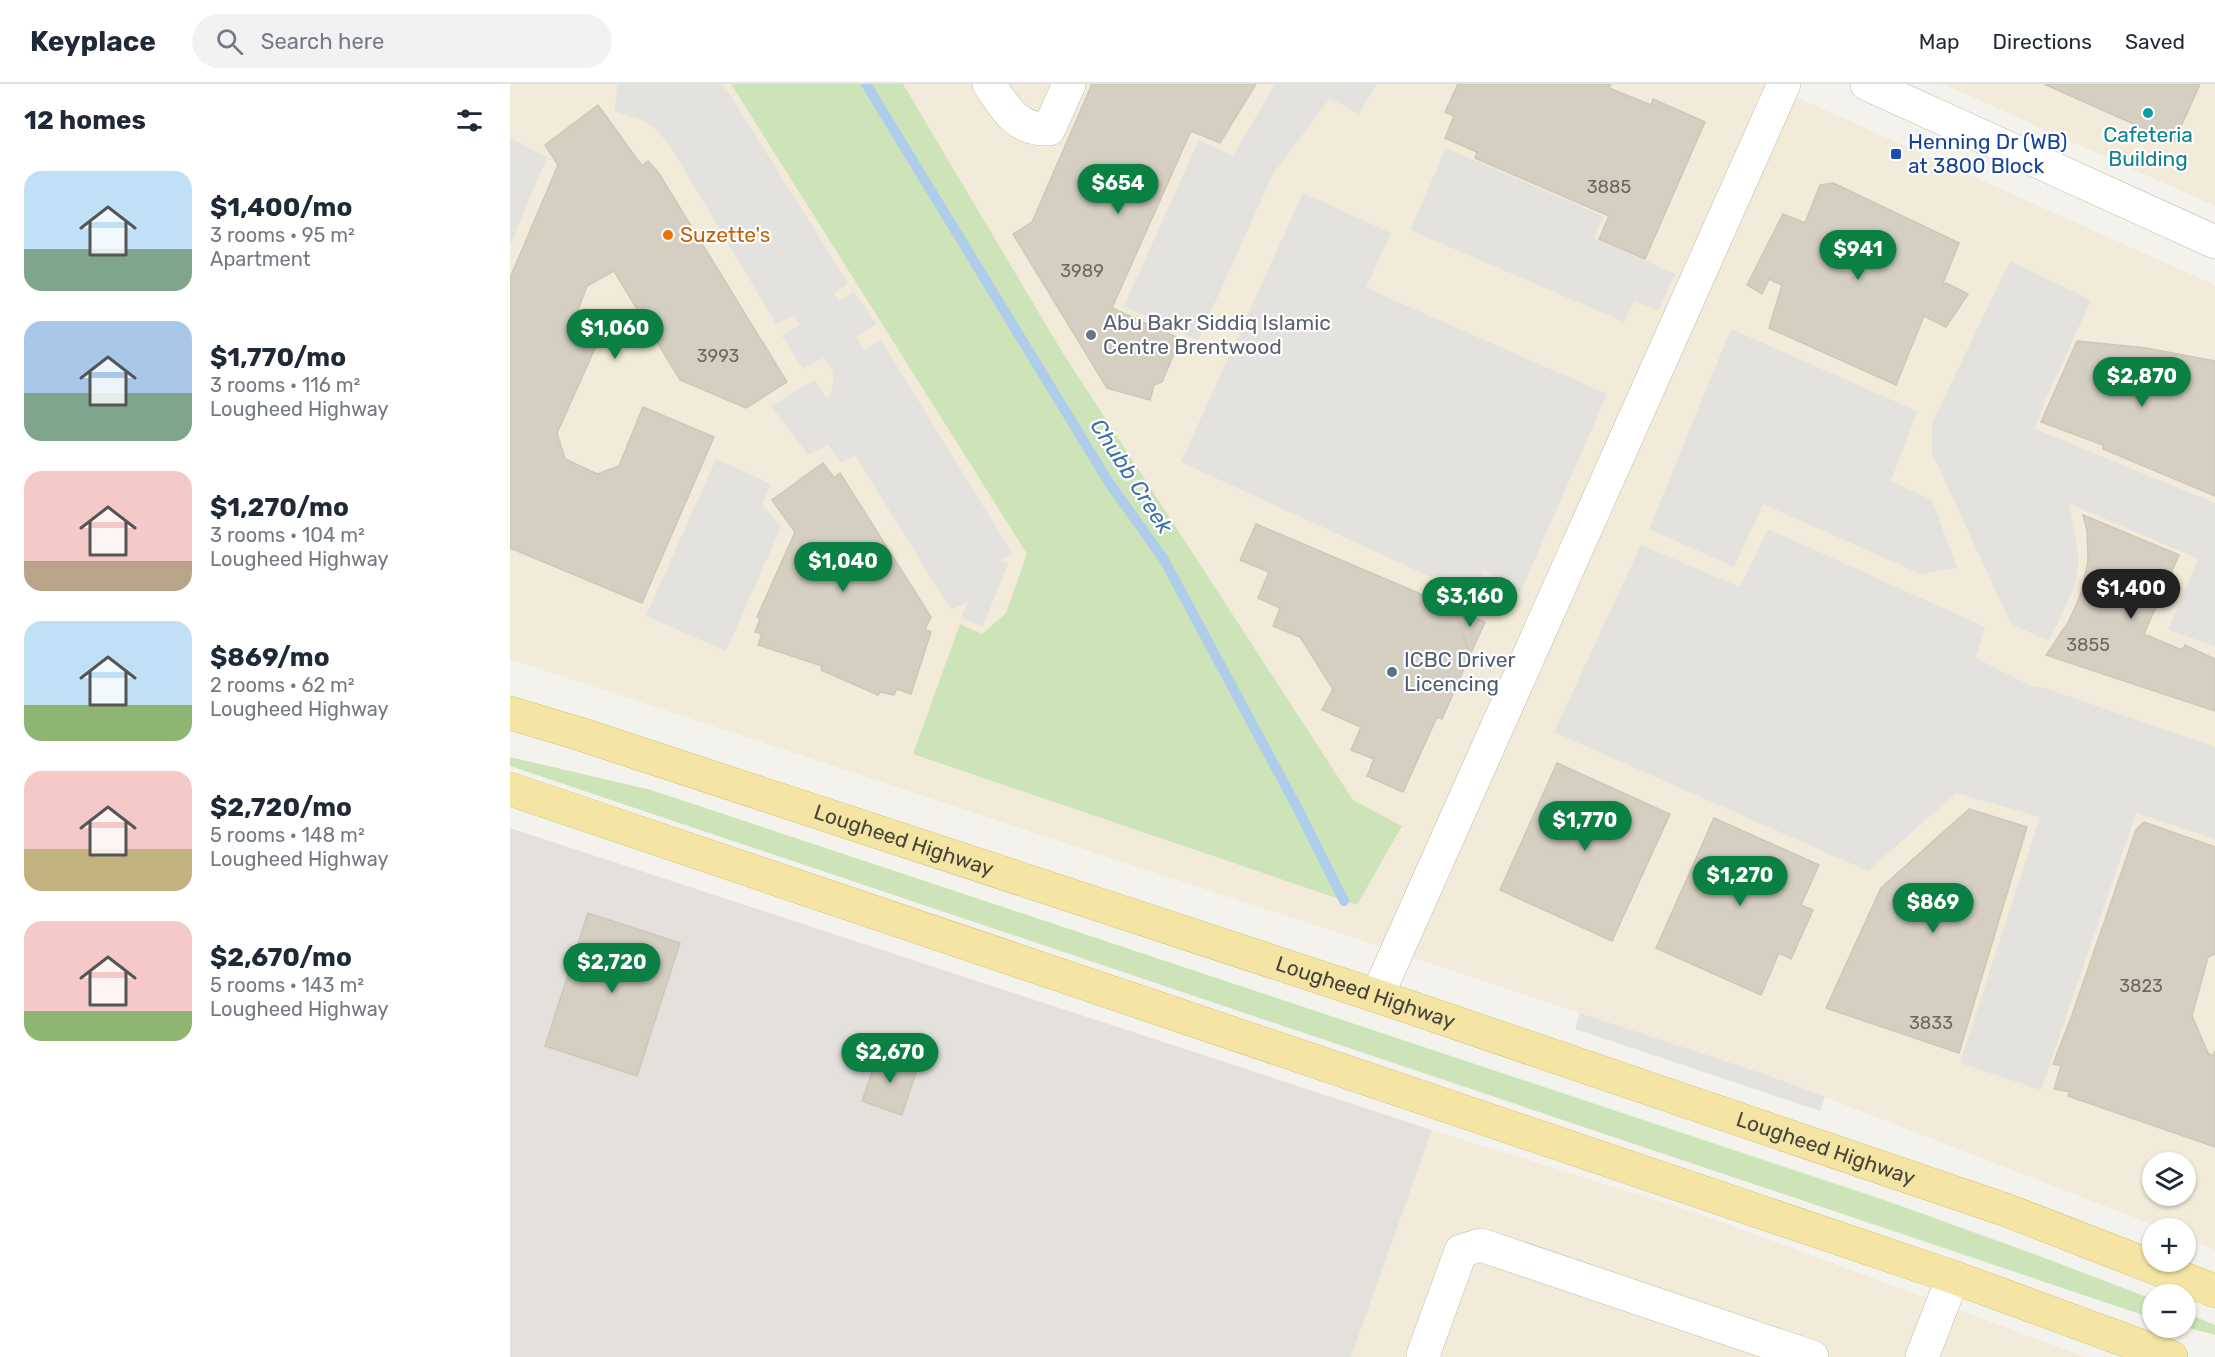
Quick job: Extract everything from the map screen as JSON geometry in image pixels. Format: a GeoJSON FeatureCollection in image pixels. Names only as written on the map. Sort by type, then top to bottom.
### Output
{"type":"FeatureCollection","features":[{"type":"Feature","properties":{"kind":"main road","name":"Lougheed Highway"},"geometry":{"type":"LineString","coordinates":[[510,714],[592,738],[1377,996],[2006,1210],[2215,1291]]}},
{"type":"Feature","properties":{"kind":"main road"},"geometry":{"type":"LineString","coordinates":[[510,789],[1953,1277],[2171,1357]]}},
{"type":"Feature","properties":{"kind":"street"},"geometry":{"type":"LineString","coordinates":[[989,84],[1009,114],[1035,129],[1049,129],[1069,84]]}},
{"type":"Feature","properties":{"kind":"street"},"geometry":{"type":"LineString","coordinates":[[1377,996],[1784,84]]}},
{"type":"Feature","properties":{"kind":"street"},"geometry":{"type":"LineString","coordinates":[[1867,84],[2215,242]]}},
{"type":"Feature","properties":{"kind":"street"},"geometry":{"type":"LineString","coordinates":[[1424,1357],[1461,1251],[1481,1245],[1812,1357]]}},
{"type":"Feature","properties":{"kind":"street"},"geometry":{"type":"LineString","coordinates":[[1922,1357],[1953,1277]]}},
{"type":"Feature","properties":{"kind":"shaded area"},"geometry":{"type":"Polygon","coordinates":[[[510,84],[1767,84],[2215,285],[2215,1250],[2196,1242],[2196,1218],[2142,1218],[2142,1221],[1773,1077],[510,659],[510,84]]]}},
{"type":"Feature","properties":{"kind":"shaded area"},"geometry":{"type":"Polygon","coordinates":[[[618,84],[722,84],[727,90],[848,283],[834,294],[839,301],[854,292],[876,324],[856,337],[865,350],[881,340],[1012,553],[1000,560],[1008,564],[983,626],[961,618],[968,601],[951,610],[855,455],[841,463],[828,445],[808,455],[771,406],[815,380],[827,399],[833,386],[833,371],[823,358],[803,369],[782,336],[800,325],[794,316],[776,324],[670,146],[656,129],[643,120],[614,111],[618,84]]]}},
{"type":"Feature","properties":{"kind":"shaded area"},"geometry":{"type":"Polygon","coordinates":[[[1275,84],[1377,84],[1359,114],[1330,98],[1273,174],[1198,340],[1124,306],[1199,140],[1233,156],[1275,84]]]}},
{"type":"Feature","properties":{"kind":"shaded area"},"geometry":{"type":"Polygon","coordinates":[[[1943,84],[2215,84],[2215,206],[1943,84]]]}},
{"type":"Feature","properties":{"kind":"shaded area"},"geometry":{"type":"Polygon","coordinates":[[[510,138],[547,157],[510,245],[510,138]]]}},
{"type":"Feature","properties":{"kind":"shaded area"},"geometry":{"type":"Polygon","coordinates":[[[1446,148],[1603,216],[1594,238],[1675,274],[1658,311],[1634,301],[1624,322],[1410,230],[1446,148]]]}},
{"type":"Feature","properties":{"kind":"shaded area"},"geometry":{"type":"Polygon","coordinates":[[[1303,193],[1391,233],[1366,288],[1607,394],[1520,593],[1484,570],[1472,596],[1181,462],[1303,193]]]}},
{"type":"Feature","properties":{"kind":"shaded area"},"geometry":{"type":"Polygon","coordinates":[[[2010,261],[2091,300],[2044,403],[2035,429],[2215,503],[2215,646],[2168,630],[2198,559],[2069,503],[2079,559],[2075,586],[2049,641],[2011,624],[1932,453],[1932,423],[2010,261]]]}},
{"type":"Feature","properties":{"kind":"shaded area"},"geometry":{"type":"Polygon","coordinates":[[[1731,329],[1917,411],[1891,481],[1932,500],[1957,568],[1921,574],[1763,504],[1734,567],[1649,529],[1731,329]]]}},
{"type":"Feature","properties":{"kind":"shaded area"},"geometry":{"type":"Polygon","coordinates":[[[716,459],[771,484],[762,504],[781,527],[726,651],[646,616],[716,459]]]}},
{"type":"Feature","properties":{"kind":"shaded area"},"geometry":{"type":"Polygon","coordinates":[[[1768,529],[1985,627],[1976,658],[2031,686],[2048,689],[2215,747],[2215,839],[2136,813],[2041,1090],[1960,1063],[2040,817],[1956,793],[1868,871],[1554,732],[1641,545],[1740,587],[1768,529]]]}},
{"type":"Feature","properties":{"kind":"shaded area"},"geometry":{"type":"Polygon","coordinates":[[[510,828],[1432,1130],[1351,1357],[510,1357],[510,828]]]}},
{"type":"Feature","properties":{"kind":"shaded area"},"geometry":{"type":"Polygon","coordinates":[[[1580,1013],[1773,1077],[1825,1097],[1820,1111],[1575,1029],[1580,1013]]]}},
{"type":"Feature","properties":{"kind":"shaded area"},"geometry":{"type":"Polygon","coordinates":[[[1432,1130],[1700,1214],[2085,1357],[1351,1357],[1432,1130]]]}},
{"type":"Feature","properties":{"kind":"green space"},"geometry":{"type":"Polygon","coordinates":[[[731,84],[903,84],[1061,350],[1353,800],[1402,826],[1357,905],[913,754],[960,624],[982,634],[1006,613],[1027,554],[731,84]]]}},
{"type":"Feature","properties":{"kind":"green space"},"geometry":{"type":"Polygon","coordinates":[[[510,757],[651,790],[1887,1201],[2142,1295],[2142,1315],[510,766],[510,757]]]}},
{"type":"Feature","properties":{"kind":"green space"},"geometry":{"type":"Polygon","coordinates":[[[2196,1317],[2215,1325],[2215,1335],[2196,1330],[2196,1317]]]}},
{"type":"Feature","properties":{"kind":"building"},"geometry":{"type":"Polygon","coordinates":[[[1092,84],[1256,84],[1220,143],[1191,131],[1112,308],[1176,337],[1172,352],[1174,354],[1162,382],[1154,385],[1150,400],[1107,388],[1013,234],[1032,222],[1092,84]]]}},
{"type":"Feature","properties":{"kind":"building"},"geometry":{"type":"Polygon","coordinates":[[[1458,84],[1611,84],[1609,88],[1651,105],[1653,99],[1705,122],[1645,259],[1599,239],[1609,216],[1475,158],[1477,152],[1445,138],[1454,116],[1445,112],[1458,84]]]}},
{"type":"Feature","properties":{"kind":"building","name":"Cafeteria Building"},"geometry":{"type":"Polygon","coordinates":[[[2044,84],[2200,84],[2174,142],[2044,84]]]}},
{"type":"Feature","properties":{"kind":"building"},"geometry":{"type":"Polygon","coordinates":[[[598,105],[642,166],[648,161],[658,172],[787,382],[746,408],[680,380],[614,271],[587,286],[574,321],[602,333],[557,433],[565,459],[597,474],[619,466],[643,407],[714,437],[642,603],[510,548],[510,278],[558,165],[545,145],[598,105]]]}},
{"type":"Feature","properties":{"kind":"building"},"geometry":{"type":"Polygon","coordinates":[[[1833,183],[1959,243],[1942,286],[1946,283],[1968,294],[1946,327],[1924,316],[1896,385],[1769,328],[1782,285],[1769,279],[1762,294],[1747,285],[1783,214],[1805,223],[1820,185],[1833,183]]]}},
{"type":"Feature","properties":{"kind":"building"},"geometry":{"type":"Polygon","coordinates":[[[2077,341],[2146,348],[2215,361],[2215,496],[2103,449],[2103,445],[2041,422],[2077,341]]]}},
{"type":"Feature","properties":{"kind":"building"},"geometry":{"type":"Polygon","coordinates":[[[823,463],[834,478],[840,473],[931,617],[925,629],[931,632],[911,694],[897,689],[894,695],[880,692],[878,695],[821,670],[822,666],[758,645],[762,634],[755,632],[760,619],[757,617],[795,532],[772,500],[823,463]]]}},
{"type":"Feature","properties":{"kind":"building"},"geometry":{"type":"Polygon","coordinates":[[[2083,515],[2179,555],[2144,634],[2182,650],[2185,645],[2215,659],[2215,711],[2046,655],[2069,621],[2082,591],[2088,560],[2087,531],[2083,515]]]}},
{"type":"Feature","properties":{"kind":"building","name":"ICBC Driver Licencing"},"geometry":{"type":"Polygon","coordinates":[[[1256,524],[1454,608],[1470,655],[1442,719],[1437,717],[1403,792],[1367,776],[1374,759],[1351,750],[1361,727],[1322,710],[1333,689],[1300,637],[1273,626],[1280,608],[1258,598],[1269,572],[1240,560],[1256,524]]]}},
{"type":"Feature","properties":{"kind":"building"},"geometry":{"type":"Polygon","coordinates":[[[1454,608],[1485,622],[1470,655],[1462,631],[1454,608]]]}},
{"type":"Feature","properties":{"kind":"building"},"geometry":{"type":"Polygon","coordinates":[[[1557,763],[1670,814],[1612,941],[1500,890],[1557,763]]]}},
{"type":"Feature","properties":{"kind":"building"},"geometry":{"type":"Polygon","coordinates":[[[1969,809],[2027,827],[1959,1053],[1826,1008],[1881,888],[1969,809]]]}},
{"type":"Feature","properties":{"kind":"building"},"geometry":{"type":"Polygon","coordinates":[[[1714,818],[1819,865],[1801,905],[1813,910],[1791,959],[1779,953],[1761,995],[1656,948],[1714,818]]]}},
{"type":"Feature","properties":{"kind":"building"},"geometry":{"type":"Polygon","coordinates":[[[2144,822],[2215,847],[2215,954],[2208,957],[2192,1016],[2208,1053],[2213,1056],[2215,1051],[2215,1147],[2068,1096],[2070,1092],[2054,1089],[2061,1066],[2053,1064],[2136,830],[2144,822]]]}},
{"type":"Feature","properties":{"kind":"building"},"geometry":{"type":"Polygon","coordinates":[[[588,913],[680,943],[637,1076],[545,1046],[588,913]]]}},
{"type":"Feature","properties":{"kind":"building"},"geometry":{"type":"Polygon","coordinates":[[[879,1053],[918,1066],[902,1115],[862,1101],[879,1053]]]}},
{"type":"Feature","properties":{"kind":"waterway","name":"Chubb Creek"},"geometry":{"type":"LineString","coordinates":[[866,84],[1108,481],[1163,558],[1299,811],[1344,901]]}},
{"type":"Feature","properties":{"kind":"place","name":"Cafeteria Building"},"geometry":{"type":"Point","coordinates":[2148,113]}},
{"type":"Feature","properties":{"kind":"place","name":"Henning Dr (WB) at 3800 Block"},"geometry":{"type":"Point","coordinates":[1896,154]}},
{"type":"Feature","properties":{"kind":"place","name":"Suzette's"},"geometry":{"type":"Point","coordinates":[668,235]}},
{"type":"Feature","properties":{"kind":"place","name":"Abu Bakr Siddiq Islamic Centre Brentwood"},"geometry":{"type":"Point","coordinates":[1091,335]}},
{"type":"Feature","properties":{"kind":"place","name":"ICBC Driver Licencing"},"geometry":{"type":"Point","coordinates":[1392,672]}}]}
